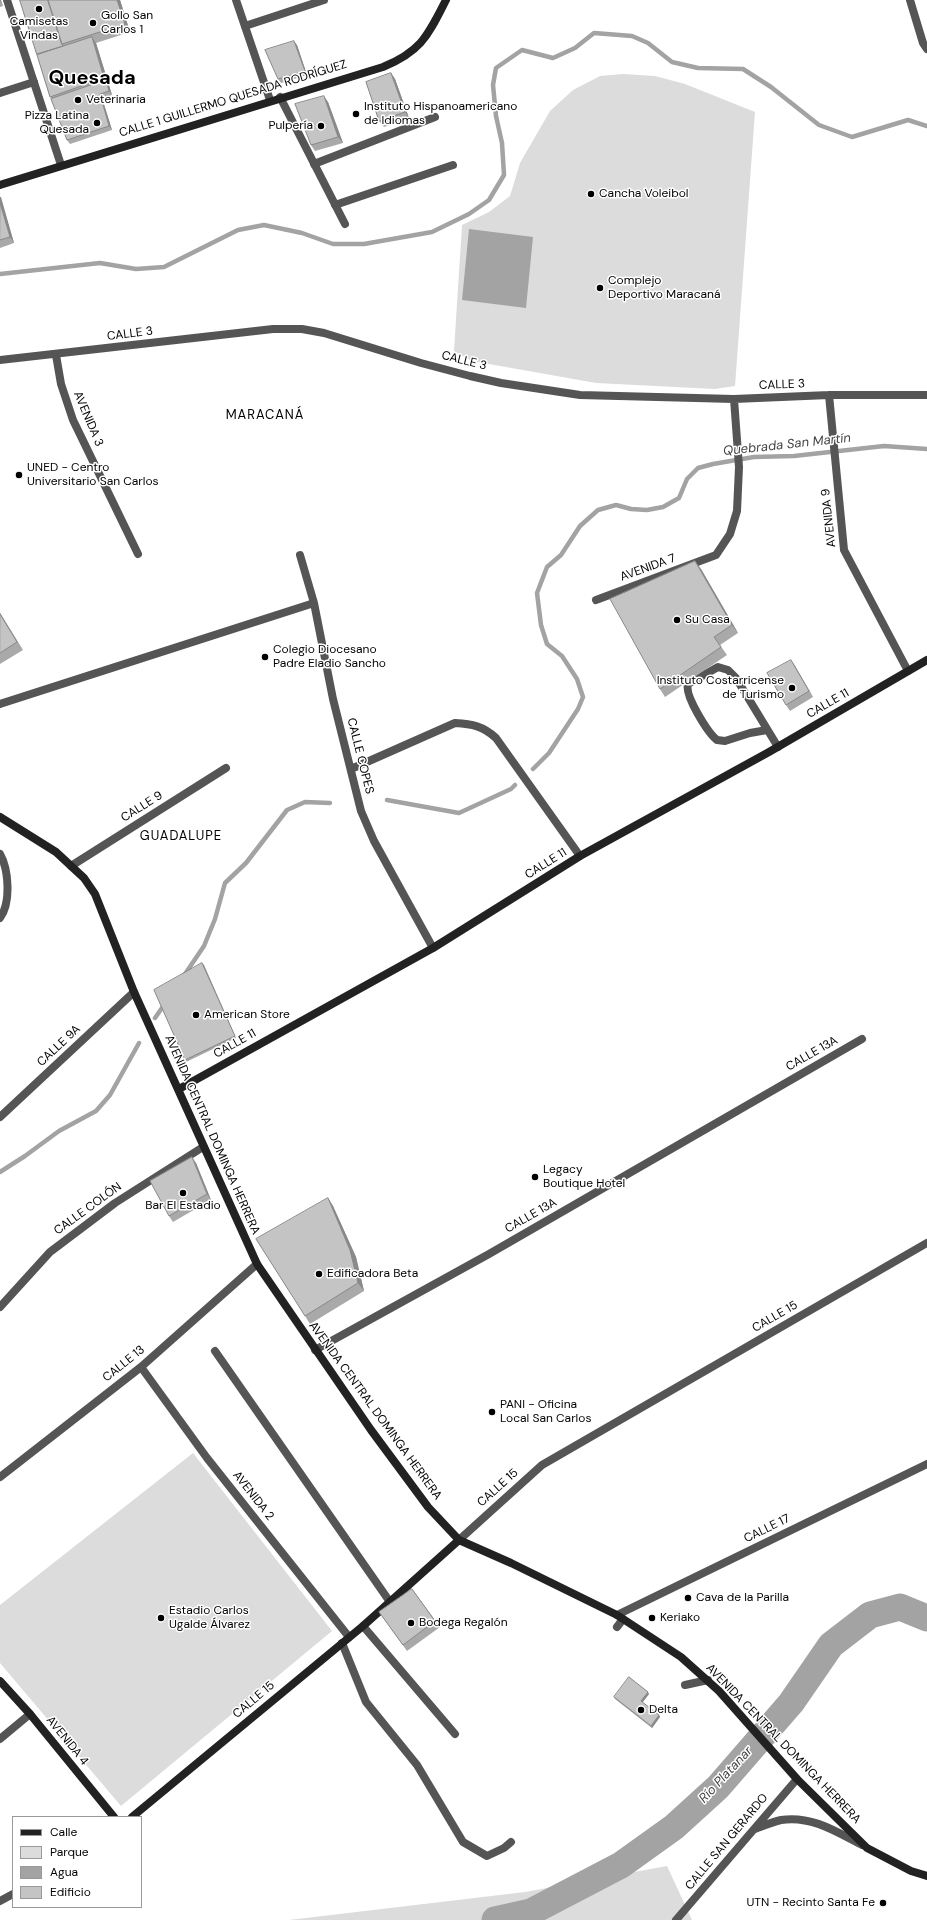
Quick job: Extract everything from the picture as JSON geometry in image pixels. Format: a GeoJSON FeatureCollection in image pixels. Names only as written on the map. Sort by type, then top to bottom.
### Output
{"type":"FeatureCollection","features":[{"type":"Feature","properties":{"kind":"main road","name":"CALLE 1 GUILLERMO QUESADA RODRÍGUEZ"},"geometry":{"type":"LineString","coordinates":[[0,185],[270,100],[384,67],[403,58],[427,37],[446,0]]}},
{"type":"Feature","properties":{"kind":"main road","name":"CALLE 11"},"geometry":{"type":"LineString","coordinates":[[179,1089],[433,948],[580,856],[778,747],[927,660]]}},
{"type":"Feature","properties":{"kind":"main road","name":"AVENIDA CENTRAL DOMINGA HERRERA"},"geometry":{"type":"LineString","coordinates":[[0,817],[56,852],[84,878],[95,894],[134,992],[257,1264],[371,1430],[428,1507],[459,1540],[511,1563],[620,1617],[681,1656],[719,1691],[777,1757],[867,1848],[911,1871],[927,1876]]}},
{"type":"Feature","properties":{"kind":"main road","name":"CALLE 15"},"geometry":{"type":"LineString","coordinates":[[133,1816],[363,1626],[459,1540]]}},
{"type":"Feature","properties":{"kind":"main road","name":"AVENIDA 4"},"geometry":{"type":"LineString","coordinates":[[0,1681],[30,1714],[113,1816]]}},
{"type":"Feature","properties":{"kind":"street"},"geometry":{"type":"LineString","coordinates":[[7,0],[61,165]]}},
{"type":"Feature","properties":{"kind":"street"},"geometry":{"type":"LineString","coordinates":[[236,0],[270,100]]}},
{"type":"Feature","properties":{"kind":"street"},"geometry":{"type":"LineString","coordinates":[[244,26],[324,0]]}},
{"type":"Feature","properties":{"kind":"street"},"geometry":{"type":"LineString","coordinates":[[910,0],[923,43],[927,49]]}},
{"type":"Feature","properties":{"kind":"street"},"geometry":{"type":"LineString","coordinates":[[0,93],[34,82]]}},
{"type":"Feature","properties":{"kind":"street"},"geometry":{"type":"LineString","coordinates":[[280,97],[345,224]]}},
{"type":"Feature","properties":{"kind":"street"},"geometry":{"type":"LineString","coordinates":[[314,164],[435,117]]}},
{"type":"Feature","properties":{"kind":"street"},"geometry":{"type":"LineString","coordinates":[[335,205],[453,165]]}},
{"type":"Feature","properties":{"kind":"street","name":"CALLE 3"},"geometry":{"type":"LineString","coordinates":[[0,360],[56,355],[273,329],[302,329],[324,333],[421,363],[508,384],[580,395],[734,399],[829,395],[927,395]]}},
{"type":"Feature","properties":{"kind":"street","name":"AVENIDA 3"},"geometry":{"type":"LineString","coordinates":[[56,355],[60,384],[73,420],[138,554]]}},
{"type":"Feature","properties":{"kind":"street","name":"AVENIDA 9"},"geometry":{"type":"LineString","coordinates":[[829,395],[844,550],[908,671]]}},
{"type":"Feature","properties":{"kind":"street","name":"AVENIDA 7"},"geometry":{"type":"LineString","coordinates":[[596,600],[716,555],[730,534],[737,511],[739,467],[734,399]]}},
{"type":"Feature","properties":{"kind":"street","name":"CALLE COPES"},"geometry":{"type":"LineString","coordinates":[[300,555],[314,603],[333,699],[361,811],[374,841],[433,948]]}},
{"type":"Feature","properties":{"kind":"street"},"geometry":{"type":"LineString","coordinates":[[0,704],[314,603]]}},
{"type":"Feature","properties":{"kind":"street"},"geometry":{"type":"LineString","coordinates":[[767,730],[750,733],[725,741],[717,740],[711,734],[688,695],[688,684],[718,667],[728,670],[736,678],[778,747]]}},
{"type":"Feature","properties":{"kind":"street"},"geometry":{"type":"LineString","coordinates":[[351,769],[455,723],[470,724],[486,729],[496,738],[580,856]]}},
{"type":"Feature","properties":{"kind":"street","name":"CALLE 9"},"geometry":{"type":"LineString","coordinates":[[71,866],[226,768]]}},
{"type":"Feature","properties":{"kind":"street"},"geometry":{"type":"LineString","coordinates":[[0,854],[8,886],[4,913],[0,918]]}},
{"type":"Feature","properties":{"kind":"street","name":"CALLE 9A"},"geometry":{"type":"LineString","coordinates":[[0,1117],[134,992]]}},
{"type":"Feature","properties":{"kind":"street","name":"CALLE 13A"},"geometry":{"type":"LineString","coordinates":[[315,1350],[489,1254],[862,1039]]}},
{"type":"Feature","properties":{"kind":"street","name":"CALLE COLÓN"},"geometry":{"type":"LineString","coordinates":[[0,1308],[26,1277],[61,1243],[115,1203],[203,1147]]}},
{"type":"Feature","properties":{"kind":"street","name":"CALLE 15"},"geometry":{"type":"LineString","coordinates":[[459,1540],[542,1465],[927,1243]]}},
{"type":"Feature","properties":{"kind":"street","name":"CALLE 13"},"geometry":{"type":"LineString","coordinates":[[0,1477],[141,1367],[257,1264]]}},
{"type":"Feature","properties":{"kind":"street"},"geometry":{"type":"LineString","coordinates":[[215,1351],[390,1602]]}},
{"type":"Feature","properties":{"kind":"street","name":"AVENIDA 2"},"geometry":{"type":"LineString","coordinates":[[141,1367],[207,1458],[350,1636]]}},
{"type":"Feature","properties":{"kind":"street","name":"CALLE 17"},"geometry":{"type":"LineString","coordinates":[[620,1617],[927,1464]]}},
{"type":"Feature","properties":{"kind":"street"},"geometry":{"type":"LineString","coordinates":[[617,1627],[620,1617]]}},
{"type":"Feature","properties":{"kind":"street"},"geometry":{"type":"LineString","coordinates":[[363,1626],[455,1734]]}},
{"type":"Feature","properties":{"kind":"street"},"geometry":{"type":"LineString","coordinates":[[342,1643],[366,1702],[417,1765],[463,1842],[487,1856],[504,1848],[511,1842]]}},
{"type":"Feature","properties":{"kind":"street"},"geometry":{"type":"LineString","coordinates":[[685,1685],[708,1680]]}},
{"type":"Feature","properties":{"kind":"street"},"geometry":{"type":"LineString","coordinates":[[0,1739],[30,1714]]}},
{"type":"Feature","properties":{"kind":"street","name":"CALLE SAN GERARDO"},"geometry":{"type":"LineString","coordinates":[[676,1920],[797,1778]]}},
{"type":"Feature","properties":{"kind":"street"},"geometry":{"type":"LineString","coordinates":[[754,1829],[781,1820],[806,1820],[832,1829],[867,1848]]}},
{"type":"Feature","properties":{"kind":"street"},"geometry":{"type":"LineString","coordinates":[[0,1902],[12,1895]]}},
{"type":"Feature","properties":{"kind":"green space","name":"Complejo Deportivo Maracaná"},"geometry":{"type":"Polygon","coordinates":[[[623,74],[655,76],[685,84],[755,112],[735,386],[715,389],[596,383],[472,361],[454,351],[462,225],[489,212],[510,196],[520,163],[550,111],[573,90],[600,76],[623,74]]]}},
{"type":"Feature","properties":{"kind":"green space","name":"Estadio Carlos Ugalde Álvarez"},"geometry":{"type":"Polygon","coordinates":[[[193,1453],[332,1631],[121,1806],[0,1663],[0,1605],[193,1453]]]}},
{"type":"Feature","properties":{"kind":"green space"},"geometry":{"type":"Polygon","coordinates":[[[667,1866],[692,1920],[289,1920],[525,1892],[667,1866]]]}},
{"type":"Feature","properties":{"kind":"water"},"geometry":{"type":"Polygon","coordinates":[[[469,229],[533,237],[526,308],[462,300],[469,229]]]}},
{"type":"Feature","properties":{"kind":"building"},"geometry":{"type":"Polygon","coordinates":[[[20,0],[48,0],[63,46],[37,54],[20,0]]]}},
{"type":"Feature","properties":{"kind":"building","name":"Gollo San Carlos 1"},"geometry":{"type":"Polygon","coordinates":[[[48,0],[117,0],[125,24],[62,44],[48,0]]]}},
{"type":"Feature","properties":{"kind":"building"},"geometry":{"type":"Polygon","coordinates":[[[92,37],[104,78],[50,97],[37,55],[92,37]]]}},
{"type":"Feature","properties":{"kind":"building"},"geometry":{"type":"Polygon","coordinates":[[[294,41],[305,71],[278,79],[265,50],[294,41]]]}},
{"type":"Feature","properties":{"kind":"building"},"geometry":{"type":"Polygon","coordinates":[[[391,73],[405,112],[379,121],[366,82],[391,73]]]}},
{"type":"Feature","properties":{"kind":"building"},"geometry":{"type":"Polygon","coordinates":[[[106,80],[109,91],[100,94],[109,126],[67,140],[51,99],[106,80]]]}},
{"type":"Feature","properties":{"kind":"building","name":"Pulpería"},"geometry":{"type":"Polygon","coordinates":[[[324,96],[338,137],[311,145],[295,104],[324,96]]]}},
{"type":"Feature","properties":{"kind":"building"},"geometry":{"type":"Polygon","coordinates":[[[0,203],[10,237],[0,240],[0,203]]]}},
{"type":"Feature","properties":{"kind":"building","name":"Su Casa"},"geometry":{"type":"Polygon","coordinates":[[[695,561],[732,625],[714,637],[721,647],[660,689],[610,599],[695,561]]]}},
{"type":"Feature","properties":{"kind":"building"},"geometry":{"type":"Polygon","coordinates":[[[0,614],[17,642],[0,653],[0,614]]]}},
{"type":"Feature","properties":{"kind":"building","name":"Instituto Costarricense de Turismo"},"geometry":{"type":"Polygon","coordinates":[[[791,660],[809,691],[786,705],[767,673],[791,660]]]}},
{"type":"Feature","properties":{"kind":"building","name":"American Store"},"geometry":{"type":"Polygon","coordinates":[[[202,963],[235,1036],[185,1060],[154,990],[202,963]]]}},
{"type":"Feature","properties":{"kind":"building","name":"Bar El Estadio"},"geometry":{"type":"Polygon","coordinates":[[[192,1157],[207,1194],[169,1216],[150,1181],[192,1157]]]}},
{"type":"Feature","properties":{"kind":"building","name":"Edificadora Beta"},"geometry":{"type":"Polygon","coordinates":[[[328,1198],[350,1250],[358,1283],[305,1316],[256,1239],[328,1198]]]}},
{"type":"Feature","properties":{"kind":"building","name":"Bodega Regalón"},"geometry":{"type":"Polygon","coordinates":[[[412,1589],[435,1621],[403,1645],[379,1612],[412,1589]]]}},
{"type":"Feature","properties":{"kind":"building","name":"Delta"},"geometry":{"type":"Polygon","coordinates":[[[629,1677],[648,1692],[641,1701],[659,1715],[651,1726],[614,1697],[629,1677]]]}},
{"type":"Feature","properties":{"kind":"waterway"},"geometry":{"type":"LineString","coordinates":[[0,274],[100,263],[136,269],[164,267],[238,230],[264,225],[302,233],[333,244],[364,244],[432,232],[469,214],[489,200],[504,175],[502,143],[496,116],[493,85],[496,68],[522,50],[553,58],[575,48],[594,33],[632,36],[648,43],[672,62],[698,68],[743,69],[771,87],[819,125],[852,137],[908,120],[927,126]]}},
{"type":"Feature","properties":{"kind":"waterway","name":"Quebrada San Martín"},"geometry":{"type":"LineString","coordinates":[[533,769],[549,753],[578,709],[583,697],[577,679],[562,656],[547,644],[541,625],[537,593],[547,567],[561,555],[580,526],[598,510],[616,505],[631,509],[647,510],[663,507],[679,498],[687,479],[698,468],[713,464],[754,457],[794,456],[884,446],[927,449]]}},
{"type":"Feature","properties":{"kind":"waterway","name":"Quebrada San Martín"},"geometry":{"type":"LineString","coordinates":[[387,800],[459,813],[511,789],[515,785]]}},
{"type":"Feature","properties":{"kind":"waterway","name":"Quebrada San Martín"},"geometry":{"type":"LineString","coordinates":[[183,977],[204,946],[215,919],[225,883],[246,863],[287,810],[305,802],[330,803]]}},
{"type":"Feature","properties":{"kind":"waterway","name":"Quebrada San Martín"},"geometry":{"type":"LineString","coordinates":[[155,1018],[164,1005]]}},
{"type":"Feature","properties":{"kind":"waterway","name":"Quebrada San Martín"},"geometry":{"type":"LineString","coordinates":[[0,1172],[59,1131],[96,1111],[110,1095],[139,1043]]}},
{"type":"Feature","properties":{"kind":"waterway","name":"Río Platanar"},"geometry":{"type":"LineString","coordinates":[[495,1920],[531,1912],[621,1865],[674,1827],[718,1787],[791,1703],[831,1645],[870,1615],[900,1607],[927,1618]]}},
{"type":"Feature","properties":{"kind":"place","name":"Camisetas Vindas"},"geometry":{"type":"Point","coordinates":[39,9]}},
{"type":"Feature","properties":{"kind":"place","name":"Gollo San Carlos 1"},"geometry":{"type":"Point","coordinates":[93,23]}},
{"type":"Feature","properties":{"kind":"place","name":"Veterinaria"},"geometry":{"type":"Point","coordinates":[78,100]}},
{"type":"Feature","properties":{"kind":"place","name":"Instituto Hispanoamericano de Idiomas"},"geometry":{"type":"Point","coordinates":[356,114]}},
{"type":"Feature","properties":{"kind":"place","name":"Pizza Latina Quesada"},"geometry":{"type":"Point","coordinates":[97,123]}},
{"type":"Feature","properties":{"kind":"place","name":"Pulpería"},"geometry":{"type":"Point","coordinates":[321,126]}},
{"type":"Feature","properties":{"kind":"place","name":"Cancha Voleibol"},"geometry":{"type":"Point","coordinates":[591,194]}},
{"type":"Feature","properties":{"kind":"place","name":"Complejo Deportivo Maracaná"},"geometry":{"type":"Point","coordinates":[600,288]}},
{"type":"Feature","properties":{"kind":"place","name":"UNED - Centro Universitario San Carlos"},"geometry":{"type":"Point","coordinates":[19,475]}},
{"type":"Feature","properties":{"kind":"place","name":"Su Casa"},"geometry":{"type":"Point","coordinates":[677,620]}},
{"type":"Feature","properties":{"kind":"place","name":"Colegio Diocesano Padre Eladio Sancho"},"geometry":{"type":"Point","coordinates":[265,657]}},
{"type":"Feature","properties":{"kind":"place","name":"Instituto Costarricense de Turismo"},"geometry":{"type":"Point","coordinates":[792,688]}},
{"type":"Feature","properties":{"kind":"place","name":"American Store"},"geometry":{"type":"Point","coordinates":[196,1015]}},
{"type":"Feature","properties":{"kind":"place","name":"Legacy Boutique Hotel"},"geometry":{"type":"Point","coordinates":[535,1177]}},
{"type":"Feature","properties":{"kind":"place","name":"Bar El Estadio"},"geometry":{"type":"Point","coordinates":[183,1193]}},
{"type":"Feature","properties":{"kind":"place","name":"Edificadora Beta"},"geometry":{"type":"Point","coordinates":[319,1274]}},
{"type":"Feature","properties":{"kind":"place","name":"PANI - Oficina Local San Carlos"},"geometry":{"type":"Point","coordinates":[492,1412]}},
{"type":"Feature","properties":{"kind":"place","name":"Cava de la Parilla"},"geometry":{"type":"Point","coordinates":[688,1598]}},
{"type":"Feature","properties":{"kind":"place","name":"Estadio Carlos Ugalde Álvarez"},"geometry":{"type":"Point","coordinates":[161,1618]}},
{"type":"Feature","properties":{"kind":"place","name":"Keriako"},"geometry":{"type":"Point","coordinates":[652,1618]}},
{"type":"Feature","properties":{"kind":"place","name":"Bodega Regalón"},"geometry":{"type":"Point","coordinates":[411,1623]}},
{"type":"Feature","properties":{"kind":"place","name":"Delta"},"geometry":{"type":"Point","coordinates":[641,1710]}},
{"type":"Feature","properties":{"kind":"place","name":"UTN - Recinto Santa Fe"},"geometry":{"type":"Point","coordinates":[883,1903]}},
{"type":"Feature","properties":{"kind":"district","name":"Quesada"},"geometry":{"type":"Point","coordinates":[92,79]}},
{"type":"Feature","properties":{"kind":"district","name":"MARACANÁ"},"geometry":{"type":"Point","coordinates":[265,416]}},
{"type":"Feature","properties":{"kind":"district","name":"GUADALUPE"},"geometry":{"type":"Point","coordinates":[181,837]}}]}
